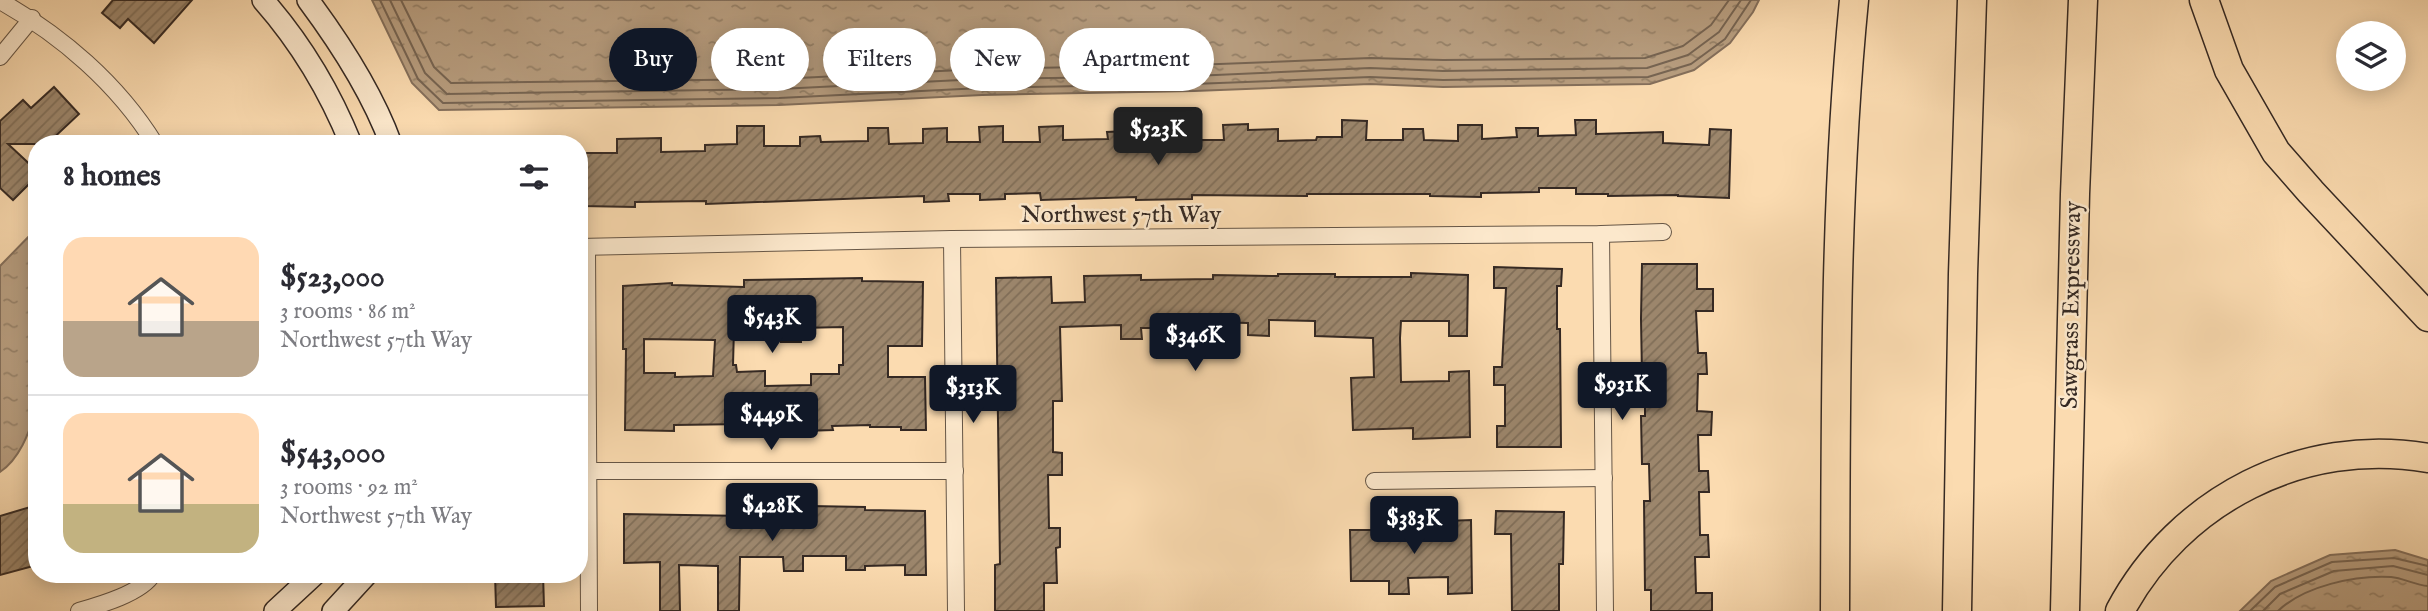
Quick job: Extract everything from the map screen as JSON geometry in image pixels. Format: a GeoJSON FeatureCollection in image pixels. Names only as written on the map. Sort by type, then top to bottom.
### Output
{"type":"FeatureCollection","features":[{"type":"Feature","properties":{"kind":"highway"},"geometry":{"type":"LineString","coordinates":[[1835,611],[1839,230],[1844,120],[1854,0]]}},
{"type":"Feature","properties":{"kind":"highway"},"geometry":{"type":"LineString","coordinates":[[1957,611],[1963,274],[1972,0]]}},
{"type":"Feature","properties":{"kind":"highway","name":"Sawgrass Expressway"},"geometry":{"type":"LineString","coordinates":[[2065,611],[2074,222],[2083,0]]}},
{"type":"Feature","properties":{"kind":"highway"},"geometry":{"type":"LineString","coordinates":[[2204,0],[2229,70],[2276,152],[2428,317]]}},
{"type":"Feature","properties":{"kind":"highway"},"geometry":{"type":"LineString","coordinates":[[2120,611],[2151,564],[2182,530],[2220,500],[2254,481],[2301,463],[2340,456],[2398,454],[2428,458]]}},
{"type":"Feature","properties":{"kind":"street"},"geometry":{"type":"LineString","coordinates":[[264,0],[307,60],[339,114],[347,135]]}},
{"type":"Feature","properties":{"kind":"street"},"geometry":{"type":"LineString","coordinates":[[308,0],[340,46],[387,135]]}},
{"type":"Feature","properties":{"kind":"street"},"geometry":{"type":"LineString","coordinates":[[0,1],[32,18],[106,80],[150,135]]}},
{"type":"Feature","properties":{"kind":"street"},"geometry":{"type":"LineString","coordinates":[[0,57],[32,18]]}},
{"type":"Feature","properties":{"kind":"street","name":"Northwest 57th Way"},"geometry":{"type":"LineString","coordinates":[[588,247],[1662,232]]}},
{"type":"Feature","properties":{"kind":"street"},"geometry":{"type":"LineString","coordinates":[[1601,234],[1605,611]]}},
{"type":"Feature","properties":{"kind":"street"},"geometry":{"type":"LineString","coordinates":[[952,240],[956,611]]}},
{"type":"Feature","properties":{"kind":"street"},"geometry":{"type":"LineString","coordinates":[[588,471],[955,471]]}},
{"type":"Feature","properties":{"kind":"street"},"geometry":{"type":"LineString","coordinates":[[1374,481],[1604,478]]}},
{"type":"Feature","properties":{"kind":"street"},"geometry":{"type":"LineString","coordinates":[[79,611],[111,602],[145,583]]}},
{"type":"Feature","properties":{"kind":"street"},"geometry":{"type":"LineString","coordinates":[[275,611],[305,583]]}},
{"type":"Feature","properties":{"kind":"street"},"geometry":{"type":"LineString","coordinates":[[334,611],[359,583]]}},
{"type":"Feature","properties":{"kind":"street"},"geometry":{"type":"LineString","coordinates":[[588,583],[589,611]]}},
{"type":"Feature","properties":{"kind":"water"},"geometry":{"type":"Polygon","coordinates":[[[372,0],[1759,0],[1730,43],[1694,70],[1650,84],[1443,87],[1370,84],[1214,90],[1214,28],[1059,28],[1059,91],[1194,91],[982,95],[779,105],[439,110],[412,83],[372,0]]]}},
{"type":"Feature","properties":{"kind":"water"},"geometry":{"type":"Polygon","coordinates":[[[28,237],[28,433],[13,460],[0,472],[0,266],[28,237]]]}},
{"type":"Feature","properties":{"kind":"water"},"geometry":{"type":"Polygon","coordinates":[[[2395,550],[2428,560],[2428,611],[2240,611],[2271,581],[2330,555],[2395,550]]]}},
{"type":"Feature","properties":{"kind":"building"},"geometry":{"type":"Polygon","coordinates":[[[113,0],[192,0],[154,43],[128,19],[120,28],[102,13],[113,0]]]}},
{"type":"Feature","properties":{"kind":"building"},"geometry":{"type":"Polygon","coordinates":[[[54,87],[79,114],[57,135],[28,135],[28,144],[8,144],[28,163],[28,185],[13,200],[0,188],[0,121],[23,100],[31,108],[54,87]]]}},
{"type":"Feature","properties":{"kind":"building"},"geometry":{"type":"Polygon","coordinates":[[[1342,120],[1367,121],[1366,140],[1403,140],[1403,129],[1423,129],[1424,140],[1458,141],[1458,125],[1482,125],[1482,139],[1517,137],[1516,128],[1538,128],[1538,136],[1576,135],[1575,120],[1596,120],[1596,134],[1663,132],[1663,143],[1709,145],[1710,129],[1731,130],[1729,198],[1678,195],[1608,196],[1576,194],[1576,188],[1539,188],[1539,192],[1481,193],[1481,197],[1430,194],[1307,194],[1192,195],[1192,199],[1136,200],[1136,197],[1041,200],[1040,193],[1005,194],[1005,199],[980,200],[980,194],[948,194],[949,201],[924,202],[924,196],[706,204],[706,201],[635,202],[635,207],[588,206],[588,153],[617,153],[617,139],[661,138],[661,152],[705,151],[705,145],[737,144],[737,126],[764,126],[764,146],[800,146],[800,137],[820,136],[821,142],[868,141],[868,128],[888,128],[889,144],[923,143],[923,129],[947,128],[947,142],[980,142],[979,127],[1003,126],[1003,142],[1040,142],[1039,127],[1063,126],[1063,140],[1108,139],[1107,132],[1127,131],[1127,151],[1171,150],[1170,137],[1190,136],[1190,140],[1224,140],[1223,125],[1248,124],[1248,130],[1278,129],[1278,141],[1342,137],[1342,120]]]}},
{"type":"Feature","properties":{"kind":"building"},"geometry":{"type":"Polygon","coordinates":[[[1642,264],[1697,264],[1697,289],[1713,289],[1713,311],[1696,311],[1698,353],[1706,353],[1707,374],[1698,374],[1697,411],[1712,412],[1711,435],[1698,435],[1699,471],[1708,471],[1709,492],[1699,492],[1700,535],[1708,535],[1709,557],[1695,557],[1696,593],[1712,593],[1712,611],[1651,611],[1651,590],[1645,590],[1644,501],[1650,501],[1649,464],[1642,464],[1641,416],[1645,416],[1645,376],[1642,376],[1642,264]]]}},
{"type":"Feature","properties":{"kind":"building"},"geometry":{"type":"Polygon","coordinates":[[[1494,267],[1562,269],[1561,286],[1557,286],[1561,447],[1497,447],[1497,426],[1505,426],[1505,385],[1494,385],[1494,367],[1502,367],[1506,288],[1494,288],[1494,267]]]}},
{"type":"Feature","properties":{"kind":"building"},"geometry":{"type":"Polygon","coordinates":[[[1411,273],[1468,275],[1467,336],[1449,336],[1449,321],[1401,321],[1400,338],[1401,382],[1449,381],[1449,372],[1469,371],[1470,437],[1413,439],[1413,428],[1353,430],[1351,378],[1374,377],[1373,338],[1315,336],[1315,321],[1269,320],[1269,336],[1248,335],[1248,323],[1206,322],[1206,339],[1188,339],[1187,328],[1141,328],[1142,339],[1121,339],[1121,325],[1060,327],[1062,401],[1053,401],[1053,452],[1062,453],[1062,475],[1048,475],[1049,528],[1060,528],[1060,547],[1056,548],[1057,583],[1044,583],[1044,611],[995,611],[995,565],[1000,564],[996,278],[1051,277],[1052,303],[1085,302],[1084,276],[1141,275],[1141,280],[1213,279],[1213,275],[1278,274],[1411,277],[1411,273]]]}},
{"type":"Feature","properties":{"kind":"building"},"geometry":{"type":"Polygon","coordinates":[[[862,278],[862,281],[923,282],[922,346],[888,346],[888,377],[925,377],[926,430],[901,430],[901,427],[870,425],[832,426],[833,430],[802,431],[802,436],[776,437],[776,431],[746,432],[746,424],[674,425],[674,431],[625,430],[626,349],[623,349],[623,286],[672,283],[744,287],[744,280],[862,278]],[[781,327],[734,328],[733,365],[736,365],[737,372],[765,371],[765,386],[811,385],[811,374],[839,374],[839,365],[843,365],[843,327],[800,328],[801,342],[781,342],[781,327]],[[644,339],[644,373],[675,373],[675,377],[713,376],[715,340],[644,339]]]}},
{"type":"Feature","properties":{"kind":"building"},"geometry":{"type":"Polygon","coordinates":[[[810,506],[925,511],[926,575],[905,575],[905,565],[865,566],[865,570],[846,570],[846,556],[803,556],[803,571],[784,571],[783,557],[740,557],[739,611],[718,611],[718,566],[679,565],[680,611],[660,611],[660,562],[624,563],[624,514],[747,516],[747,508],[810,506]]]}},
{"type":"Feature","properties":{"kind":"building"},"geometry":{"type":"Polygon","coordinates":[[[28,508],[28,567],[0,575],[0,516],[28,508]]]}},
{"type":"Feature","properties":{"kind":"building"},"geometry":{"type":"Polygon","coordinates":[[[1496,511],[1564,512],[1563,564],[1559,564],[1559,611],[1512,611],[1511,534],[1495,534],[1496,511]]]}},
{"type":"Feature","properties":{"kind":"building"},"geometry":{"type":"Polygon","coordinates":[[[1471,520],[1472,593],[1448,594],[1448,577],[1408,578],[1409,594],[1389,594],[1389,581],[1351,581],[1350,530],[1421,530],[1421,526],[1446,526],[1446,521],[1471,520]]]}},
{"type":"Feature","properties":{"kind":"building"},"geometry":{"type":"Polygon","coordinates":[[[495,583],[543,583],[544,606],[496,607],[495,583]]]}}]}
